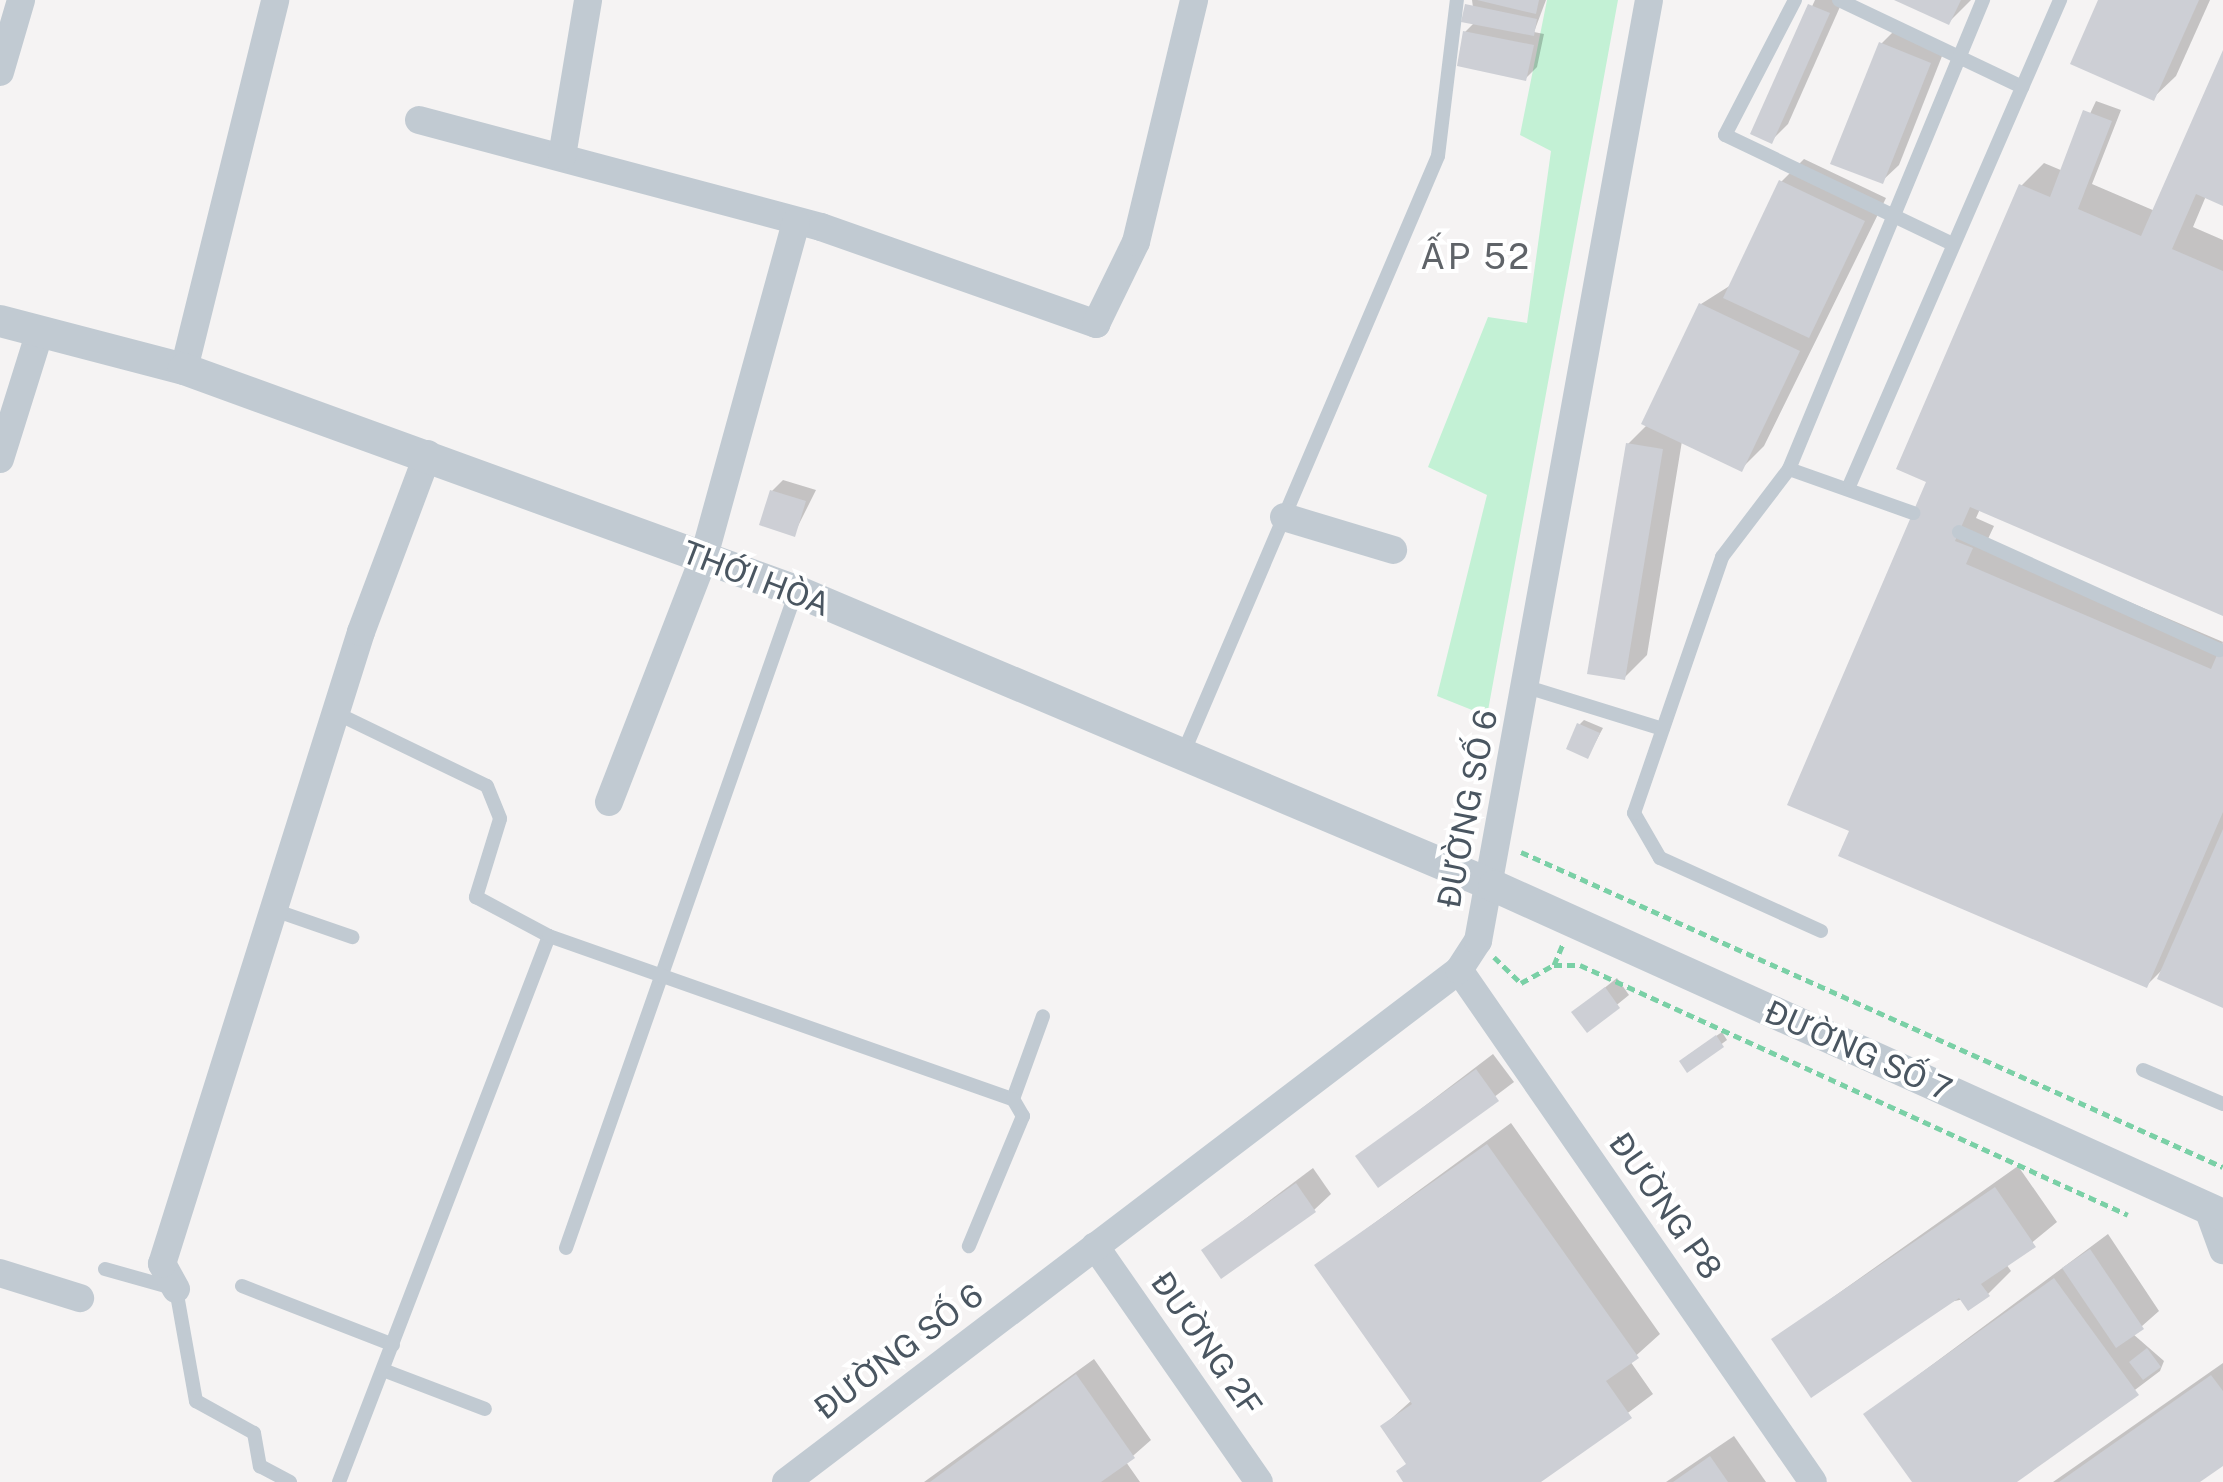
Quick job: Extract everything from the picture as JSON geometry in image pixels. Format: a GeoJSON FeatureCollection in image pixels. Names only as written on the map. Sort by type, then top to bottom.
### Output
{"type":"FeatureCollection","features":[{"type":"Feature","properties":{"kind":"street"},"geometry":{"type":"LineString","coordinates":[[0,72],[21,0]]}},
{"type":"Feature","properties":{"kind":"street"},"geometry":{"type":"LineString","coordinates":[[184,369],[275,0]]}},
{"type":"Feature","properties":{"kind":"street"},"geometry":{"type":"LineString","coordinates":[[562,156],[588,0]]}},
{"type":"Feature","properties":{"kind":"street"},"geometry":{"type":"LineString","coordinates":[[419,120],[796,222],[1096,324],[1136,242],[1194,0]]}},
{"type":"Feature","properties":{"kind":"street","name":"ĐƯỜNG SỐ 6"},"geometry":{"type":"LineString","coordinates":[[786,1482],[1459,970],[1478,940],[1494,886],[1649,0]]}},
{"type":"Feature","properties":{"kind":"street"},"geometry":{"type":"LineString","coordinates":[[609,802],[703,560],[796,222]]}},
{"type":"Feature","properties":{"kind":"street","name":"THỚI HÒA"},"geometry":{"type":"LineString","coordinates":[[0,320],[184,369],[428,454],[703,560],[796,591],[1181,759],[1494,886]]}},
{"type":"Feature","properties":{"kind":"street"},"geometry":{"type":"LineString","coordinates":[[0,459],[40,331]]}},
{"type":"Feature","properties":{"kind":"street"},"geometry":{"type":"LineString","coordinates":[[176,1289],[162,1264],[338,714],[428,454]]}},
{"type":"Feature","properties":{"kind":"street"},"geometry":{"type":"LineString","coordinates":[[1284,518],[1393,550]]}},
{"type":"Feature","properties":{"kind":"street","name":"ĐƯỜNG SỐ 7"},"geometry":{"type":"LineString","coordinates":[[1494,886],[2216,1212]]}},
{"type":"Feature","properties":{"kind":"street","name":"ĐƯỜNG P8"},"geometry":{"type":"LineString","coordinates":[[1459,970],[1813,1482]]}},
{"type":"Feature","properties":{"kind":"street"},"geometry":{"type":"LineString","coordinates":[[2216,1212],[2223,1250]]}},
{"type":"Feature","properties":{"kind":"street","name":"ĐƯỜNG 2F"},"geometry":{"type":"LineString","coordinates":[[1096,1246],[1259,1482]]}},
{"type":"Feature","properties":{"kind":"street"},"geometry":{"type":"LineString","coordinates":[[0,1273],[80,1298]]}},
{"type":"Feature","properties":{"kind":"lane"},"geometry":{"type":"LineString","coordinates":[[1181,759],[1438,156],[1457,0]]}},
{"type":"Feature","properties":{"kind":"lane"},"geometry":{"type":"LineString","coordinates":[[1795,0],[1726,136],[1952,244]]}},
{"type":"Feature","properties":{"kind":"lane"},"geometry":{"type":"LineString","coordinates":[[1839,0],[1956,60],[2022,87]]}},
{"type":"Feature","properties":{"kind":"lane"},"geometry":{"type":"LineString","coordinates":[[1821,932],[1660,858],[1634,813],[1722,557],[1789,469],[1888,215],[1983,0]]}},
{"type":"Feature","properties":{"kind":"lane"},"geometry":{"type":"LineString","coordinates":[[1850,484],[2060,0]]}},
{"type":"Feature","properties":{"kind":"lane"},"geometry":{"type":"LineString","coordinates":[[1789,469],[1850,484],[1913,513]]}},
{"type":"Feature","properties":{"kind":"lane"},"geometry":{"type":"LineString","coordinates":[[1959,532],[2219,650]]}},
{"type":"Feature","properties":{"kind":"lane"},"geometry":{"type":"LineString","coordinates":[[566,1248],[796,591]]}},
{"type":"Feature","properties":{"kind":"lane"},"geometry":{"type":"LineString","coordinates":[[1526,687],[1663,729]]}},
{"type":"Feature","properties":{"kind":"lane"},"geometry":{"type":"LineString","coordinates":[[338,714],[488,786],[500,819],[476,897],[550,936],[665,972],[1013,1099],[1023,1116],[969,1246]]}},
{"type":"Feature","properties":{"kind":"lane"},"geometry":{"type":"LineString","coordinates":[[274,910],[352,938]]}},
{"type":"Feature","properties":{"kind":"lane"},"geometry":{"type":"LineString","coordinates":[[339,1482],[550,936]]}},
{"type":"Feature","properties":{"kind":"lane"},"geometry":{"type":"LineString","coordinates":[[1013,1099],[1042,1016]]}},
{"type":"Feature","properties":{"kind":"lane"},"geometry":{"type":"LineString","coordinates":[[2143,1070],[2223,1104]]}},
{"type":"Feature","properties":{"kind":"lane"},"geometry":{"type":"LineString","coordinates":[[104,1269],[176,1289],[196,1401],[254,1433],[260,1466],[290,1482]]}},
{"type":"Feature","properties":{"kind":"lane"},"geometry":{"type":"LineString","coordinates":[[242,1286],[393,1345]]}},
{"type":"Feature","properties":{"kind":"lane"},"geometry":{"type":"LineString","coordinates":[[383,1370],[485,1410]]}},
{"type":"Feature","properties":{"kind":"path"},"geometry":{"type":"LineString","coordinates":[[1498,847],[1536,854],[1548,870],[2223,1167]]}},
{"type":"Feature","properties":{"kind":"path"},"geometry":{"type":"LineString","coordinates":[[1478,940],[1520,984],[1554,964],[1580,966],[2128,1215]]}},
{"type":"Feature","properties":{"kind":"green space"},"geometry":{"type":"Polygon","coordinates":[[[1547,0],[1618,0],[1487,716],[1437,696],[1487,495],[1428,467],[1488,317],[1527,323],[1551,151],[1520,135],[1547,0]]]}},
{"type":"Feature","properties":{"kind":"building"},"geometry":{"type":"Polygon","coordinates":[[[1477,0],[1539,0],[1536,14],[1477,0]]]}},
{"type":"Feature","properties":{"kind":"building"},"geometry":{"type":"Polygon","coordinates":[[[1894,0],[1961,0],[1949,25],[1894,0]]]}},
{"type":"Feature","properties":{"kind":"building"},"geometry":{"type":"Polygon","coordinates":[[[2098,0],[2199,0],[2154,101],[2070,64],[2098,0]]]}},
{"type":"Feature","properties":{"kind":"building"},"geometry":{"type":"Polygon","coordinates":[[[1465,4],[1537,19],[1534,36],[1461,22],[1465,4]]]}},
{"type":"Feature","properties":{"kind":"building"},"geometry":{"type":"Polygon","coordinates":[[[1808,4],[1830,13],[1772,144],[1750,134],[1808,4]]]}},
{"type":"Feature","properties":{"kind":"building"},"geometry":{"type":"Polygon","coordinates":[[[1463,31],[1534,45],[1526,81],[1457,66],[1463,31]]]}},
{"type":"Feature","properties":{"kind":"building"},"geometry":{"type":"Polygon","coordinates":[[[1879,42],[1931,63],[1883,184],[1830,164],[1879,42]]]}},
{"type":"Feature","properties":{"kind":"building"},"geometry":{"type":"Polygon","coordinates":[[[2223,50],[2223,206],[2196,194],[2172,249],[2223,271],[2223,616],[1970,507],[1955,541],[1973,548],[1966,564],[2211,669],[2223,641],[2223,812],[2147,988],[1838,856],[1849,831],[1787,805],[1926,482],[1896,469],[2019,184],[2050,197],[2083,110],[2112,121],[2078,209],[2141,236],[2223,50]]]}},
{"type":"Feature","properties":{"kind":"building"},"geometry":{"type":"Polygon","coordinates":[[[1779,180],[1865,221],[1809,338],[1723,298],[1779,180]]]}},
{"type":"Feature","properties":{"kind":"building"},"geometry":{"type":"Polygon","coordinates":[[[1699,303],[1800,351],[1742,472],[1641,424],[1699,303]]]}},
{"type":"Feature","properties":{"kind":"building"},"geometry":{"type":"Polygon","coordinates":[[[1626,443],[1663,449],[1625,680],[1587,674],[1626,443]]]}},
{"type":"Feature","properties":{"kind":"building"},"geometry":{"type":"Polygon","coordinates":[[[770,490],[806,501],[795,537],[759,525],[770,490]]]}},
{"type":"Feature","properties":{"kind":"building"},"geometry":{"type":"Polygon","coordinates":[[[1577,723],[1600,733],[1588,759],[1566,749],[1577,723]]]}},
{"type":"Feature","properties":{"kind":"building"},"geometry":{"type":"Polygon","coordinates":[[[2223,829],[2223,1008],[2157,979],[2223,829]]]}},
{"type":"Feature","properties":{"kind":"building"},"geometry":{"type":"Polygon","coordinates":[[[1605,987],[1620,1008],[1587,1033],[1571,1012],[1605,987]]]}},
{"type":"Feature","properties":{"kind":"building"},"geometry":{"type":"Polygon","coordinates":[[[1716,1035],[1724,1047],[1687,1073],[1679,1061],[1716,1035]]]}},
{"type":"Feature","properties":{"kind":"building"},"geometry":{"type":"Polygon","coordinates":[[[1476,1069],[1499,1101],[1378,1188],[1355,1156],[1476,1069]]]}},
{"type":"Feature","properties":{"kind":"building"},"geometry":{"type":"Polygon","coordinates":[[[1487,1144],[1639,1358],[1606,1381],[1632,1418],[1541,1482],[1403,1482],[1396,1471],[1406,1464],[1380,1426],[1412,1404],[1314,1265],[1487,1144]]]}},
{"type":"Feature","properties":{"kind":"building"},"geometry":{"type":"Polygon","coordinates":[[[1296,1183],[1316,1212],[1221,1279],[1201,1250],[1296,1183]]]}},
{"type":"Feature","properties":{"kind":"building"},"geometry":{"type":"Polygon","coordinates":[[[1995,1187],[2036,1247],[1981,1284],[1990,1296],[1968,1311],[1959,1298],[1811,1398],[1771,1339],[1995,1187]]]}},
{"type":"Feature","properties":{"kind":"building"},"geometry":{"type":"Polygon","coordinates":[[[2090,1249],[2144,1329],[2116,1348],[2062,1268],[2090,1249]]]}},
{"type":"Feature","properties":{"kind":"building"},"geometry":{"type":"Polygon","coordinates":[[[2054,1278],[2139,1395],[2017,1482],[1912,1482],[1863,1414],[2054,1278]]]}},
{"type":"Feature","properties":{"kind":"building"},"geometry":{"type":"Polygon","coordinates":[[[2147,1348],[2161,1367],[2143,1380],[2129,1362],[2147,1348]]]}},
{"type":"Feature","properties":{"kind":"building"},"geometry":{"type":"Polygon","coordinates":[[[1076,1374],[1135,1458],[1101,1482],[930,1482],[1076,1374]]]}},
{"type":"Feature","properties":{"kind":"building"},"geometry":{"type":"Polygon","coordinates":[[[2211,1375],[2223,1391],[2223,1466],[2200,1482],[2059,1482],[2211,1375]]]}},
{"type":"Feature","properties":{"kind":"building"},"geometry":{"type":"Polygon","coordinates":[[[1710,1456],[1728,1482],[1673,1482],[1710,1456]]]}},
{"type":"Feature","properties":{"kind":"district","name":"ẤP 52"},"geometry":{"type":"Point","coordinates":[1476,257]}}]}
